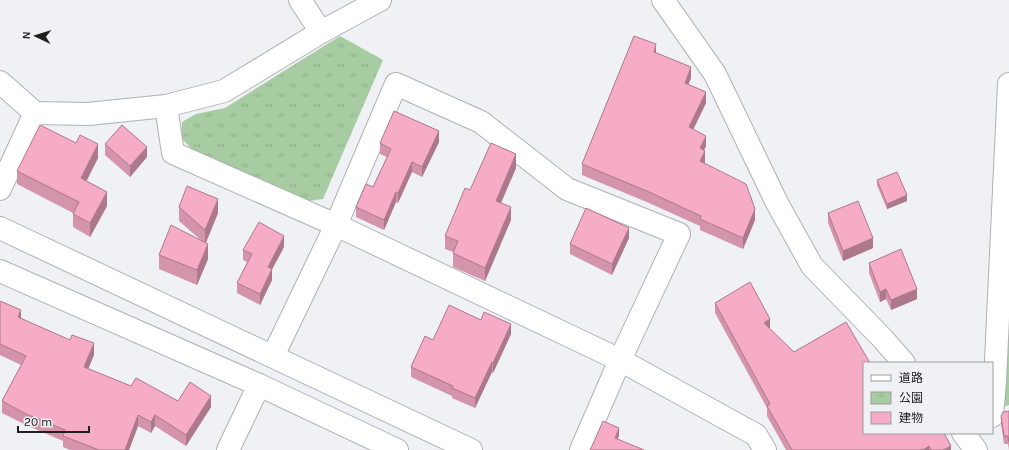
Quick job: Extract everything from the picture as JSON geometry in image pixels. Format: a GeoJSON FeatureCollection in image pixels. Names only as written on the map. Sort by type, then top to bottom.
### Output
{"type":"FeatureCollection","features":[{"type":"Feature","properties":{"kind":"street"},"geometry":{"type":"LineString","coordinates":[[300,0],[321,32]]}},
{"type":"Feature","properties":{"kind":"street"},"geometry":{"type":"LineString","coordinates":[[0,82],[35,113],[88,114],[166,106],[224,91],[321,32],[380,0]]}},
{"type":"Feature","properties":{"kind":"street"},"geometry":{"type":"LineString","coordinates":[[663,0],[715,74],[777,203],[812,266],[883,339],[903,362]]}},
{"type":"Feature","properties":{"kind":"street"},"geometry":{"type":"LineString","coordinates":[[273,356],[336,225],[396,84],[481,122],[567,189],[679,234],[620,360],[581,450]]}},
{"type":"Feature","properties":{"kind":"street"},"geometry":{"type":"LineString","coordinates":[[993,407],[996,381],[1009,84]]}},
{"type":"Feature","properties":{"kind":"street"},"geometry":{"type":"LineString","coordinates":[[166,106],[173,153],[336,225],[620,360],[756,435],[765,450]]}},
{"type":"Feature","properties":{"kind":"street"},"geometry":{"type":"LineString","coordinates":[[0,189],[35,113]]}},
{"type":"Feature","properties":{"kind":"street"},"geometry":{"type":"LineString","coordinates":[[0,228],[470,450]]}},
{"type":"Feature","properties":{"kind":"street"},"geometry":{"type":"LineString","coordinates":[[0,271],[259,385],[397,450]]}},
{"type":"Feature","properties":{"kind":"street"},"geometry":{"type":"LineString","coordinates":[[228,450],[259,385]]}},
{"type":"Feature","properties":{"kind":"green space"},"geometry":{"type":"Polygon","coordinates":[[[340,36],[383,60],[323,199],[308,201],[192,149],[181,138],[182,122],[196,114],[225,108],[340,36]]]}},
{"type":"Feature","properties":{"kind":"green space"},"geometry":{"type":"Polygon","coordinates":[[[1009,340],[1009,405],[1000,408],[1003,342],[1009,340]]]}},
{"type":"Feature","properties":{"kind":"building"},"geometry":{"type":"Polygon","coordinates":[[[634,36],[656,44],[654,52],[691,67],[685,83],[706,92],[689,127],[706,136],[700,148],[705,151],[700,161],[746,184],[755,209],[743,238],[700,219],[701,216],[649,192],[582,164],[634,36]]]}},
{"type":"Feature","properties":{"kind":"building"},"geometry":{"type":"Polygon","coordinates":[[[394,111],[439,131],[422,167],[412,162],[398,193],[396,192],[384,220],[356,207],[366,184],[373,187],[391,149],[380,143],[394,111]]]}},
{"type":"Feature","properties":{"kind":"building"},"geometry":{"type":"Polygon","coordinates":[[[40,125],[76,143],[80,135],[98,144],[81,178],[107,192],[90,223],[73,214],[79,202],[17,171],[40,125]]]}},
{"type":"Feature","properties":{"kind":"building"},"geometry":{"type":"Polygon","coordinates":[[[122,125],[147,147],[130,166],[105,144],[122,125]]]}},
{"type":"Feature","properties":{"kind":"building"},"geometry":{"type":"Polygon","coordinates":[[[491,143],[516,154],[496,201],[511,207],[485,268],[453,253],[458,241],[445,236],[465,188],[470,190],[491,143]]]}},
{"type":"Feature","properties":{"kind":"building"},"geometry":{"type":"Polygon","coordinates":[[[897,172],[907,195],[887,204],[877,180],[897,172]]]}},
{"type":"Feature","properties":{"kind":"building"},"geometry":{"type":"Polygon","coordinates":[[[187,186],[218,199],[205,230],[179,207],[187,186]]]}},
{"type":"Feature","properties":{"kind":"building"},"geometry":{"type":"Polygon","coordinates":[[[858,201],[873,238],[843,251],[828,213],[858,201]]]}},
{"type":"Feature","properties":{"kind":"building"},"geometry":{"type":"Polygon","coordinates":[[[586,208],[629,228],[612,264],[570,244],[586,208]]]}},
{"type":"Feature","properties":{"kind":"building"},"geometry":{"type":"Polygon","coordinates":[[[259,222],[284,236],[268,267],[272,269],[260,294],[237,283],[252,254],[243,250],[259,222]]]}},
{"type":"Feature","properties":{"kind":"building"},"geometry":{"type":"Polygon","coordinates":[[[171,225],[208,244],[197,270],[159,255],[171,225]]]}},
{"type":"Feature","properties":{"kind":"building"},"geometry":{"type":"Polygon","coordinates":[[[901,249],[917,289],[891,300],[886,289],[880,292],[869,263],[901,249]]]}},
{"type":"Feature","properties":{"kind":"building"},"geometry":{"type":"Polygon","coordinates":[[[750,282],[770,319],[764,323],[794,352],[846,322],[869,362],[863,362],[863,434],[945,434],[951,446],[943,450],[931,450],[929,446],[923,450],[792,450],[767,406],[770,404],[715,303],[750,282]]]}},
{"type":"Feature","properties":{"kind":"building"},"geometry":{"type":"Polygon","coordinates":[[[0,301],[21,310],[18,317],[70,340],[72,335],[94,343],[84,367],[131,386],[136,378],[178,401],[190,382],[211,396],[186,435],[155,415],[151,422],[138,415],[125,450],[99,450],[63,436],[65,430],[26,414],[2,401],[26,356],[0,344],[0,301]]]}},
{"type":"Feature","properties":{"kind":"building"},"geometry":{"type":"Polygon","coordinates":[[[449,305],[481,320],[484,312],[511,324],[475,398],[452,388],[453,386],[411,367],[425,336],[433,340],[449,305]]]}},
{"type":"Feature","properties":{"kind":"building"},"geometry":{"type":"Polygon","coordinates":[[[1009,411],[1009,442],[1008,436],[1004,436],[1001,416],[1003,412],[1009,411]]]}},
{"type":"Feature","properties":{"kind":"building"},"geometry":{"type":"Polygon","coordinates":[[[603,421],[619,428],[615,438],[644,450],[590,450],[603,421]]]}}]}
